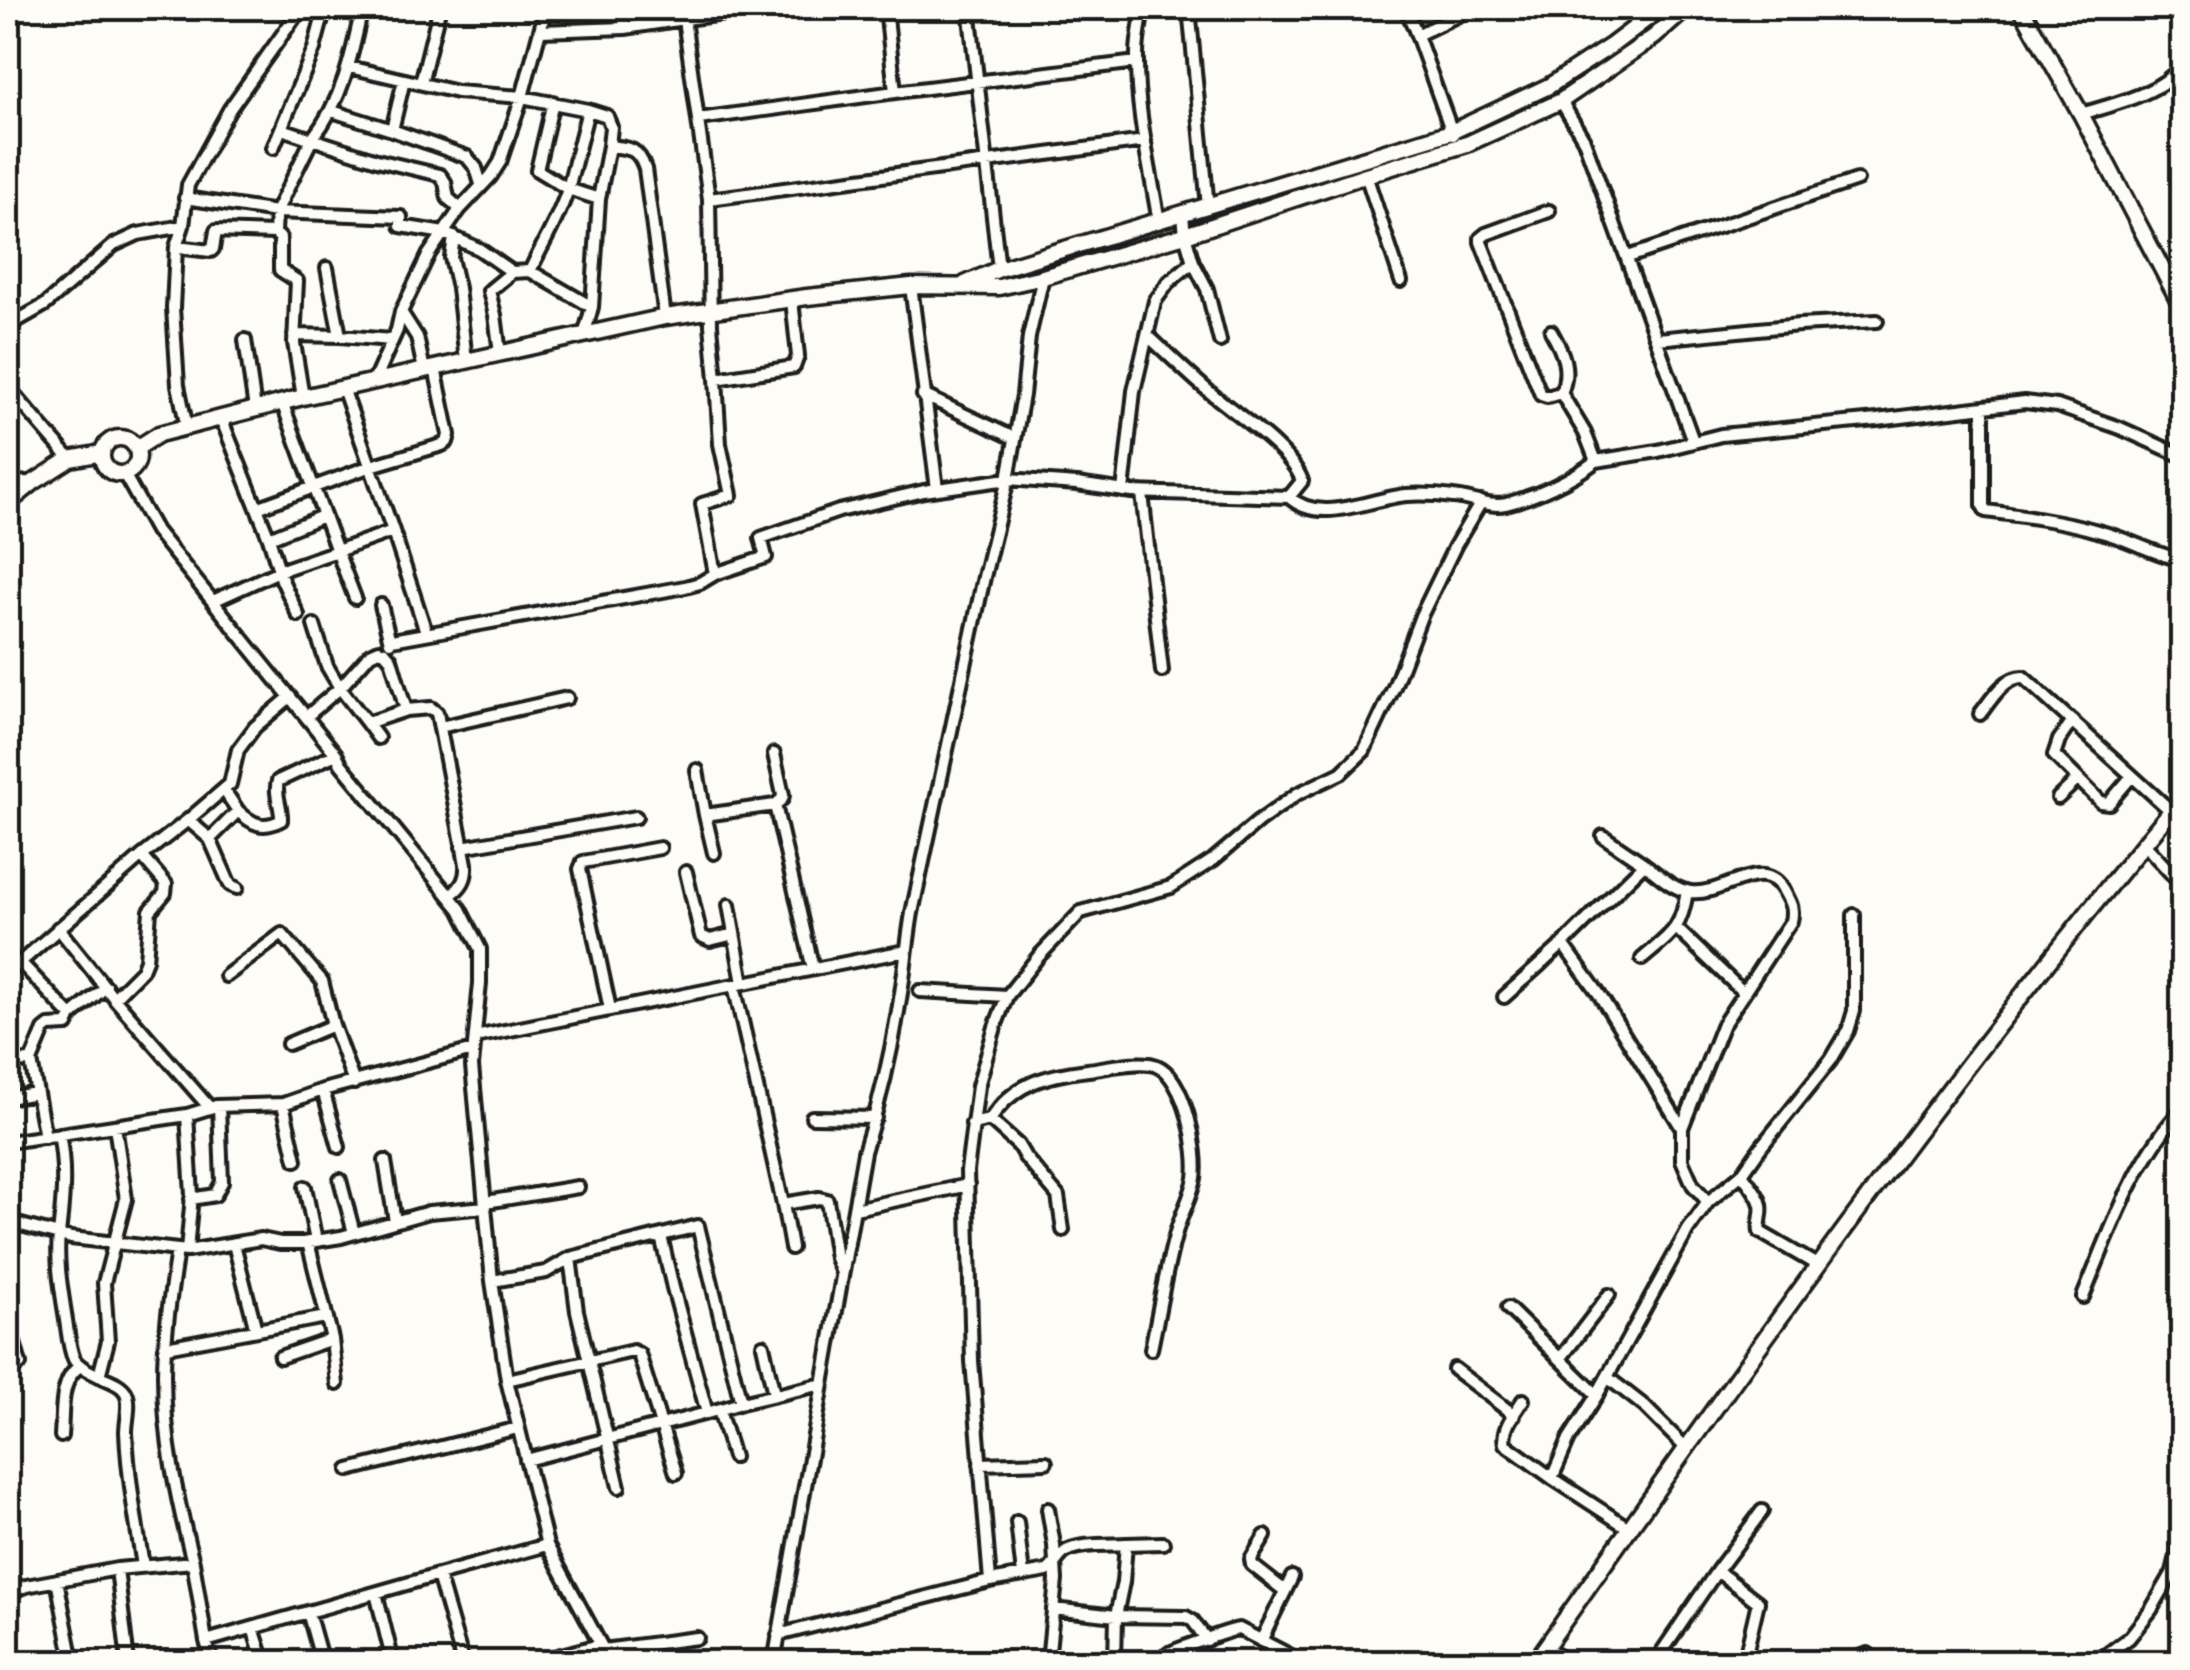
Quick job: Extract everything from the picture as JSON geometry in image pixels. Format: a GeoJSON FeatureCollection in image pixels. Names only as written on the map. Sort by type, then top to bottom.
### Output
{"type":"FeatureCollection","features":[{"type":"Feature","properties":{"kind":"street"},"geometry":{"type":"LineString","coordinates":[[187,428],[178,385],[173,308],[176,247],[188,184],[229,110],[297,14],[311,8]]}},
{"type":"Feature","properties":{"kind":"street"},"geometry":{"type":"LineString","coordinates":[[273,148],[314,49],[325,8]]}},
{"type":"Feature","properties":{"kind":"street"},"geometry":{"type":"LineString","coordinates":[[304,397],[294,335],[297,281],[280,270],[276,212],[312,139],[332,111],[350,66],[362,8]]}},
{"type":"Feature","properties":{"kind":"street"},"geometry":{"type":"LineString","coordinates":[[466,361],[450,235],[460,209],[500,162],[546,8]]}},
{"type":"Feature","properties":{"kind":"street"},"geometry":{"type":"LineString","coordinates":[[623,8],[625,28]]}},
{"type":"Feature","properties":{"kind":"street"},"geometry":{"type":"LineString","coordinates":[[541,31],[625,28],[773,8]]}},
{"type":"Feature","properties":{"kind":"street"},"geometry":{"type":"LineString","coordinates":[[886,8],[895,92]]}},
{"type":"Feature","properties":{"kind":"street"},"geometry":{"type":"LineString","coordinates":[[968,8],[998,270]]}},
{"type":"Feature","properties":{"kind":"street"},"geometry":{"type":"LineString","coordinates":[[1143,8],[1136,50],[1145,141],[1159,222]]}},
{"type":"Feature","properties":{"kind":"street"},"geometry":{"type":"LineString","coordinates":[[1189,8],[1208,207]]}},
{"type":"Feature","properties":{"kind":"street"},"geometry":{"type":"LineString","coordinates":[[1406,8],[1458,147]]}},
{"type":"Feature","properties":{"kind":"street"},"geometry":{"type":"LineString","coordinates":[[1417,35],[1473,8]]}},
{"type":"Feature","properties":{"kind":"street"},"geometry":{"type":"LineString","coordinates":[[960,286],[998,270],[1452,132],[1549,86],[1661,8]]}},
{"type":"Feature","properties":{"kind":"street"},"geometry":{"type":"LineString","coordinates":[[137,448],[160,434],[282,402],[665,318],[910,286],[999,287],[1043,277],[1458,147],[1561,101],[1654,37],[1686,8]]}},
{"type":"Feature","properties":{"kind":"street"},"geometry":{"type":"LineString","coordinates":[[2021,8],[2182,308]]}},
{"type":"Feature","properties":{"kind":"street"},"geometry":{"type":"LineString","coordinates":[[421,83],[439,10]]}},
{"type":"Feature","properties":{"kind":"street"},"geometry":{"type":"LineString","coordinates":[[684,19],[709,200],[710,311],[720,444],[731,495],[702,504],[715,574]]}},
{"type":"Feature","properties":{"kind":"street"},"geometry":{"type":"LineString","coordinates":[[699,118],[1137,62]]}},
{"type":"Feature","properties":{"kind":"street"},"geometry":{"type":"LineString","coordinates":[[2081,114],[2137,98],[2182,65]]}},
{"type":"Feature","properties":{"kind":"street"},"geometry":{"type":"LineString","coordinates":[[350,66],[457,92],[522,97],[607,116],[611,127],[599,199],[592,307],[584,336]]}},
{"type":"Feature","properties":{"kind":"street"},"geometry":{"type":"LineString","coordinates":[[392,130],[404,80]]}},
{"type":"Feature","properties":{"kind":"street"},"geometry":{"type":"LineString","coordinates":[[1561,101],[1584,140],[1693,442]]}},
{"type":"Feature","properties":{"kind":"street"},"geometry":{"type":"LineString","coordinates":[[553,102],[537,170],[568,189],[599,199]]}},
{"type":"Feature","properties":{"kind":"street"},"geometry":{"type":"LineString","coordinates":[[530,271],[559,216],[588,110]]}},
{"type":"Feature","properties":{"kind":"street"},"geometry":{"type":"LineString","coordinates":[[332,111],[467,158],[476,168],[481,184]]}},
{"type":"Feature","properties":{"kind":"street"},"geometry":{"type":"LineString","coordinates":[[282,129],[376,160],[440,175],[448,198],[460,209]]}},
{"type":"Feature","properties":{"kind":"street"},"geometry":{"type":"LineString","coordinates":[[709,200],[1145,141]]}},
{"type":"Feature","properties":{"kind":"street"},"geometry":{"type":"LineString","coordinates":[[609,146],[628,148],[640,155],[646,169],[665,318]]}},
{"type":"Feature","properties":{"kind":"street"},"geometry":{"type":"LineString","coordinates":[[1366,175],[1401,281]]}},
{"type":"Feature","properties":{"kind":"street"},"geometry":{"type":"LineString","coordinates":[[1628,257],[1857,180]]}},
{"type":"Feature","properties":{"kind":"street"},"geometry":{"type":"LineString","coordinates":[[185,198],[276,212],[400,216],[402,226],[450,235],[512,272]]}},
{"type":"Feature","properties":{"kind":"street"},"geometry":{"type":"LineString","coordinates":[[1548,212],[1486,234],[1481,242],[1541,395],[1562,393]]}},
{"type":"Feature","properties":{"kind":"street"},"geometry":{"type":"LineString","coordinates":[[1182,215],[1220,342]]}},
{"type":"Feature","properties":{"kind":"street"},"geometry":{"type":"LineString","coordinates":[[8,326],[45,306],[114,246],[138,234],[183,226]]}},
{"type":"Feature","properties":{"kind":"street"},"geometry":{"type":"LineString","coordinates":[[176,247],[210,251],[216,231],[276,233]]}},
{"type":"Feature","properties":{"kind":"street"},"geometry":{"type":"LineString","coordinates":[[374,381],[429,254],[450,235]]}},
{"type":"Feature","properties":{"kind":"street"},"geometry":{"type":"LineString","coordinates":[[1122,491],[1134,391],[1155,301],[1168,282],[1193,262]]}},
{"type":"Feature","properties":{"kind":"street"},"geometry":{"type":"LineString","coordinates":[[327,268],[340,336]]}},
{"type":"Feature","properties":{"kind":"street"},"geometry":{"type":"LineString","coordinates":[[500,353],[489,292],[512,272],[530,271],[592,307]]}},
{"type":"Feature","properties":{"kind":"street"},"geometry":{"type":"LineString","coordinates":[[774,1662],[864,1152],[893,1040],[905,951],[1008,478],[1029,337],[1043,277]]}},
{"type":"Feature","properties":{"kind":"street"},"geometry":{"type":"LineString","coordinates":[[910,286],[937,489]]}},
{"type":"Feature","properties":{"kind":"street"},"geometry":{"type":"LineString","coordinates":[[716,379],[794,367],[798,356],[792,300]]}},
{"type":"Feature","properties":{"kind":"street"},"geometry":{"type":"LineString","coordinates":[[257,508],[447,442],[430,369],[401,312]]}},
{"type":"Feature","properties":{"kind":"street"},"geometry":{"type":"LineString","coordinates":[[1658,340],[1877,320]]}},
{"type":"Feature","properties":{"kind":"street"},"geometry":{"type":"LineString","coordinates":[[1551,332],[1566,366],[1562,393]]}},
{"type":"Feature","properties":{"kind":"street"},"geometry":{"type":"LineString","coordinates":[[294,335],[392,340]]}},
{"type":"Feature","properties":{"kind":"street"},"geometry":{"type":"LineString","coordinates":[[1148,336],[1294,466],[1302,480],[1289,497]]}},
{"type":"Feature","properties":{"kind":"street"},"geometry":{"type":"LineString","coordinates":[[244,340],[255,410]]}},
{"type":"Feature","properties":{"kind":"street"},"geometry":{"type":"LineString","coordinates":[[8,387],[70,459]]}},
{"type":"Feature","properties":{"kind":"street"},"geometry":{"type":"LineString","coordinates":[[343,388],[426,632]]}},
{"type":"Feature","properties":{"kind":"street"},"geometry":{"type":"LineString","coordinates":[[1562,393],[1586,433],[1596,460]]}},
{"type":"Feature","properties":{"kind":"street"},"geometry":{"type":"LineString","coordinates":[[923,395],[1014,438]]}},
{"type":"Feature","properties":{"kind":"street"},"geometry":{"type":"LineString","coordinates":[[282,402],[355,598]]}},
{"type":"Feature","properties":{"kind":"street"},"geometry":{"type":"LineString","coordinates":[[385,652],[392,640],[426,632],[700,583],[766,557],[761,538],[839,511],[1008,478],[1122,491],[1289,497],[1303,508],[1315,510],[1406,495],[1455,496],[1502,506],[1551,488],[1596,460],[1658,452],[1720,436],[2025,402],[2057,406],[2182,456]]}},
{"type":"Feature","properties":{"kind":"street"},"geometry":{"type":"LineString","coordinates":[[1983,408],[1986,511],[2105,532],[2182,560]]}},
{"type":"Feature","properties":{"kind":"street"},"geometry":{"type":"LineString","coordinates":[[220,418],[298,616]]}},
{"type":"Feature","properties":{"kind":"street"},"geometry":{"type":"LineString","coordinates":[[124,474],[135,466],[137,448],[128,439],[116,438],[102,452],[102,461],[109,470],[124,474],[156,531],[460,909],[480,950],[472,1066],[492,1280],[507,1380],[547,1545],[610,1662]]}},
{"type":"Feature","properties":{"kind":"street"},"geometry":{"type":"LineString","coordinates":[[8,503],[70,459],[102,452]]}},
{"type":"Feature","properties":{"kind":"street"},"geometry":{"type":"LineString","coordinates":[[8,483],[34,482]]}},
{"type":"Feature","properties":{"kind":"street"},"geometry":{"type":"LineString","coordinates":[[1142,492],[1162,671]]}},
{"type":"Feature","properties":{"kind":"street"},"geometry":{"type":"LineString","coordinates":[[990,1581],[972,1361],[967,1171],[978,1086],[1007,996],[1082,912],[1171,888],[1297,794],[1341,772],[1364,751],[1421,616],[1481,502]]}},
{"type":"Feature","properties":{"kind":"street"},"geometry":{"type":"LineString","coordinates":[[269,538],[323,516]]}},
{"type":"Feature","properties":{"kind":"street"},"geometry":{"type":"LineString","coordinates":[[213,601],[279,571],[394,531]]}},
{"type":"Feature","properties":{"kind":"street"},"geometry":{"type":"LineString","coordinates":[[381,605],[392,640]]}},
{"type":"Feature","properties":{"kind":"street"},"geometry":{"type":"LineString","coordinates":[[314,624],[324,660],[378,738]]}},
{"type":"Feature","properties":{"kind":"street"},"geometry":{"type":"LineString","coordinates":[[306,717],[340,688],[370,654],[379,650],[391,659],[406,710]]}},
{"type":"Feature","properties":{"kind":"street"},"geometry":{"type":"LineString","coordinates":[[1980,714],[2009,680],[2023,677],[2171,811]]}},
{"type":"Feature","properties":{"kind":"street"},"geometry":{"type":"LineString","coordinates":[[8,973],[224,790],[230,784],[238,750],[256,727],[290,697]]}},
{"type":"Feature","properties":{"kind":"street"},"geometry":{"type":"LineString","coordinates":[[440,727],[567,698]]}},
{"type":"Feature","properties":{"kind":"street"},"geometry":{"type":"LineString","coordinates":[[367,724],[406,710],[434,709],[437,713],[466,875],[460,888],[450,896]]}},
{"type":"Feature","properties":{"kind":"street"},"geometry":{"type":"LineString","coordinates":[[2072,721],[2054,756],[2101,802],[2109,803],[2132,776]]}},
{"type":"Feature","properties":{"kind":"street"},"geometry":{"type":"LineString","coordinates":[[224,790],[248,820],[259,826],[277,823],[282,816],[276,790],[278,781],[336,754]]}},
{"type":"Feature","properties":{"kind":"street"},"geometry":{"type":"LineString","coordinates":[[705,815],[775,805],[782,800],[774,754]]}},
{"type":"Feature","properties":{"kind":"street"},"geometry":{"type":"LineString","coordinates":[[697,770],[714,853]]}},
{"type":"Feature","properties":{"kind":"street"},"geometry":{"type":"LineString","coordinates":[[2058,798],[2078,779]]}},
{"type":"Feature","properties":{"kind":"street"},"geometry":{"type":"LineString","coordinates":[[1535,1662],[1817,1264],[2006,1015],[2182,798]]}},
{"type":"Feature","properties":{"kind":"street"},"geometry":{"type":"LineString","coordinates":[[775,805],[812,969]]}},
{"type":"Feature","properties":{"kind":"street"},"geometry":{"type":"LineString","coordinates":[[210,839],[238,810]]}},
{"type":"Feature","properties":{"kind":"street"},"geometry":{"type":"LineString","coordinates":[[462,847],[636,817]]}},
{"type":"Feature","properties":{"kind":"street"},"geometry":{"type":"LineString","coordinates":[[188,820],[210,839],[230,886],[237,888]]}},
{"type":"Feature","properties":{"kind":"street"},"geometry":{"type":"LineString","coordinates":[[1603,836],[1676,888],[1702,892],[1771,875],[1792,904],[1788,928],[1722,1026],[1682,1128],[1682,1160],[1693,1185],[1708,1202]]}},
{"type":"Feature","properties":{"kind":"street"},"geometry":{"type":"LineString","coordinates":[[2144,844],[2182,885]]}},
{"type":"Feature","properties":{"kind":"street"},"geometry":{"type":"LineString","coordinates":[[610,1009],[580,869],[583,862],[660,848]]}},
{"type":"Feature","properties":{"kind":"street"},"geometry":{"type":"LineString","coordinates":[[114,998],[142,970],[150,912],[166,889],[142,856]]}},
{"type":"Feature","properties":{"kind":"street"},"geometry":{"type":"LineString","coordinates":[[1504,997],[1644,864]]}},
{"type":"Feature","properties":{"kind":"street"},"geometry":{"type":"LineString","coordinates":[[686,872],[701,936],[710,940],[734,934]]}},
{"type":"Feature","properties":{"kind":"street"},"geometry":{"type":"LineString","coordinates":[[1642,959],[1677,928],[1687,891]]}},
{"type":"Feature","properties":{"kind":"street"},"geometry":{"type":"LineString","coordinates":[[729,905],[738,984],[791,1248]]}},
{"type":"Feature","properties":{"kind":"street"},"geometry":{"type":"LineString","coordinates":[[1552,1478],[1569,1439],[1708,1202],[1742,1174],[1831,1060],[1854,1011],[1854,915]]}},
{"type":"Feature","properties":{"kind":"street"},"geometry":{"type":"LineString","coordinates":[[58,928],[114,998],[215,1107],[222,1182],[215,1195],[191,1198]]}},
{"type":"Feature","properties":{"kind":"street"},"geometry":{"type":"LineString","coordinates":[[1677,928],[1743,992]]}},
{"type":"Feature","properties":{"kind":"street"},"geometry":{"type":"LineString","coordinates":[[226,976],[282,934],[322,980],[332,1025],[354,1083]]}},
{"type":"Feature","properties":{"kind":"street"},"geometry":{"type":"LineString","coordinates":[[1564,944],[1682,1128]]}},
{"type":"Feature","properties":{"kind":"street"},"geometry":{"type":"LineString","coordinates":[[474,1036],[905,951]]}},
{"type":"Feature","properties":{"kind":"street"},"geometry":{"type":"LineString","coordinates":[[20,962],[71,1016]]}},
{"type":"Feature","properties":{"kind":"street"},"geometry":{"type":"LineString","coordinates":[[45,1137],[31,1061],[44,1030],[67,1025],[71,1016],[106,988]]}},
{"type":"Feature","properties":{"kind":"street"},"geometry":{"type":"LineString","coordinates":[[920,992],[1007,996]]}},
{"type":"Feature","properties":{"kind":"street"},"geometry":{"type":"LineString","coordinates":[[288,1044],[332,1025]]}},
{"type":"Feature","properties":{"kind":"street"},"geometry":{"type":"LineString","coordinates":[[8,1142],[187,1115],[215,1107],[283,1104],[474,1050]]}},
{"type":"Feature","properties":{"kind":"street"},"geometry":{"type":"LineString","coordinates":[[8,1062],[31,1061]]}},
{"type":"Feature","properties":{"kind":"street"},"geometry":{"type":"LineString","coordinates":[[972,1124],[990,1120],[1010,1095],[1046,1078],[1139,1064],[1154,1064],[1167,1072],[1190,1120],[1195,1177],[1173,1243],[1151,1349]]}},
{"type":"Feature","properties":{"kind":"street"},"geometry":{"type":"LineString","coordinates":[[323,1090],[339,1147]]}},
{"type":"Feature","properties":{"kind":"street"},"geometry":{"type":"LineString","coordinates":[[8,1098],[36,1093]]}},
{"type":"Feature","properties":{"kind":"street"},"geometry":{"type":"LineString","coordinates":[[283,1104],[296,1160]]}},
{"type":"Feature","properties":{"kind":"street"},"geometry":{"type":"LineString","coordinates":[[2084,1297],[2146,1158],[2182,1109]]}},
{"type":"Feature","properties":{"kind":"street"},"geometry":{"type":"LineString","coordinates":[[187,1115],[191,1198],[164,1373],[171,1463],[211,1662]]}},
{"type":"Feature","properties":{"kind":"street"},"geometry":{"type":"LineString","coordinates":[[812,1117],[875,1118]]}},
{"type":"Feature","properties":{"kind":"street"},"geometry":{"type":"LineString","coordinates":[[990,1120],[1018,1145],[1058,1196],[1063,1230]]}},
{"type":"Feature","properties":{"kind":"street"},"geometry":{"type":"LineString","coordinates":[[99,1376],[108,1341],[104,1283],[126,1199],[115,1126]]}},
{"type":"Feature","properties":{"kind":"street"},"geometry":{"type":"LineString","coordinates":[[59,1134],[65,1182],[59,1264],[67,1329],[74,1359],[80,1366],[125,1391],[131,1488],[143,1566]]}},
{"type":"Feature","properties":{"kind":"street"},"geometry":{"type":"LineString","coordinates":[[384,1161],[395,1221]]}},
{"type":"Feature","properties":{"kind":"street"},"geometry":{"type":"LineString","coordinates":[[1742,1174],[1759,1198],[1760,1232],[1817,1264]]}},
{"type":"Feature","properties":{"kind":"street"},"geometry":{"type":"LineString","coordinates":[[340,1180],[354,1233]]}},
{"type":"Feature","properties":{"kind":"street"},"geometry":{"type":"LineString","coordinates":[[856,1209],[968,1185]]}},
{"type":"Feature","properties":{"kind":"street"},"geometry":{"type":"LineString","coordinates":[[305,1187],[337,1384]]}},
{"type":"Feature","properties":{"kind":"street"},"geometry":{"type":"LineString","coordinates":[[8,1219],[60,1236],[182,1250],[261,1240],[312,1242],[429,1212],[578,1187]]}},
{"type":"Feature","properties":{"kind":"street"},"geometry":{"type":"LineString","coordinates":[[783,1204],[827,1200],[836,1258],[843,1274]]}},
{"type":"Feature","properties":{"kind":"street"},"geometry":{"type":"LineString","coordinates":[[492,1280],[546,1272],[570,1258],[698,1226],[741,1403]]}},
{"type":"Feature","properties":{"kind":"street"},"geometry":{"type":"LineString","coordinates":[[661,1236],[672,1288],[732,1457]]}},
{"type":"Feature","properties":{"kind":"street"},"geometry":{"type":"LineString","coordinates":[[234,1244],[256,1330]]}},
{"type":"Feature","properties":{"kind":"street"},"geometry":{"type":"LineString","coordinates":[[570,1258],[577,1311],[619,1487]]}},
{"type":"Feature","properties":{"kind":"street"},"geometry":{"type":"LineString","coordinates":[[1560,1358],[1609,1295]]}},
{"type":"Feature","properties":{"kind":"street"},"geometry":{"type":"LineString","coordinates":[[1508,1308],[1597,1395]]}},
{"type":"Feature","properties":{"kind":"street"},"geometry":{"type":"LineString","coordinates":[[166,1347],[326,1317]]}},
{"type":"Feature","properties":{"kind":"street"},"geometry":{"type":"LineString","coordinates":[[8,1321],[20,1364]]}},
{"type":"Feature","properties":{"kind":"street"},"geometry":{"type":"LineString","coordinates":[[280,1357],[332,1339]]}},
{"type":"Feature","properties":{"kind":"street"},"geometry":{"type":"LineString","coordinates":[[763,1346],[774,1394]]}},
{"type":"Feature","properties":{"kind":"street"},"geometry":{"type":"LineString","coordinates":[[507,1380],[634,1351],[639,1354],[676,1473]]}},
{"type":"Feature","properties":{"kind":"street"},"geometry":{"type":"LineString","coordinates":[[61,1436],[64,1388],[80,1366]]}},
{"type":"Feature","properties":{"kind":"street"},"geometry":{"type":"LineString","coordinates":[[1454,1369],[1514,1415]]}},
{"type":"Feature","properties":{"kind":"street"},"geometry":{"type":"LineString","coordinates":[[1607,1377],[1644,1406],[1687,1449]]}},
{"type":"Feature","properties":{"kind":"street"},"geometry":{"type":"LineString","coordinates":[[526,1460],[823,1384]]}},
{"type":"Feature","properties":{"kind":"street"},"geometry":{"type":"LineString","coordinates":[[1523,1400],[1505,1430],[1505,1444],[1630,1529]]}},
{"type":"Feature","properties":{"kind":"street"},"geometry":{"type":"LineString","coordinates":[[349,1470],[518,1428]]}},
{"type":"Feature","properties":{"kind":"street"},"geometry":{"type":"LineString","coordinates":[[980,1464],[1046,1462]]}},
{"type":"Feature","properties":{"kind":"street"},"geometry":{"type":"LineString","coordinates":[[1048,1508],[1055,1565],[1048,1660],[1090,1662]]}},
{"type":"Feature","properties":{"kind":"street"},"geometry":{"type":"LineString","coordinates":[[1655,1662],[1762,1511]]}},
{"type":"Feature","properties":{"kind":"street"},"geometry":{"type":"LineString","coordinates":[[1017,1522],[1024,1575]]}},
{"type":"Feature","properties":{"kind":"street"},"geometry":{"type":"LineString","coordinates":[[1265,1536],[1250,1562],[1285,1591]]}},
{"type":"Feature","properties":{"kind":"street"},"geometry":{"type":"LineString","coordinates":[[2078,1662],[2106,1655],[2129,1638],[2151,1610],[2172,1572],[2182,1536]]}},
{"type":"Feature","properties":{"kind":"street"},"geometry":{"type":"LineString","coordinates":[[778,1635],[1047,1570],[1063,1553],[1075,1548],[1163,1543]]}},
{"type":"Feature","properties":{"kind":"street"},"geometry":{"type":"LineString","coordinates":[[1115,1662],[1116,1616],[1124,1582],[1126,1544]]}},
{"type":"Feature","properties":{"kind":"street"},"geometry":{"type":"LineString","coordinates":[[206,1642],[547,1545]]}},
{"type":"Feature","properties":{"kind":"street"},"geometry":{"type":"LineString","coordinates":[[8,1593],[117,1569],[193,1562]]}},
{"type":"Feature","properties":{"kind":"street"},"geometry":{"type":"LineString","coordinates":[[117,1569],[128,1662]]}},
{"type":"Feature","properties":{"kind":"street"},"geometry":{"type":"LineString","coordinates":[[1717,1571],[1758,1602],[1744,1662]]}},
{"type":"Feature","properties":{"kind":"street"},"geometry":{"type":"LineString","coordinates":[[438,1575],[463,1662]]}},
{"type":"Feature","properties":{"kind":"street"},"geometry":{"type":"LineString","coordinates":[[1261,1640],[1292,1578]]}},
{"type":"Feature","properties":{"kind":"street"},"geometry":{"type":"LineString","coordinates":[[57,1580],[73,1662]]}},
{"type":"Feature","properties":{"kind":"street"},"geometry":{"type":"LineString","coordinates":[[376,1593],[393,1662]]}},
{"type":"Feature","properties":{"kind":"street"},"geometry":{"type":"LineString","coordinates":[[1053,1609],[1116,1616],[1186,1617],[1208,1640]]}},
{"type":"Feature","properties":{"kind":"street"},"geometry":{"type":"LineString","coordinates":[[308,1612],[322,1662]]}},
{"type":"Feature","properties":{"kind":"street"},"geometry":{"type":"LineString","coordinates":[[254,1628],[264,1662]]}},
{"type":"Feature","properties":{"kind":"street"},"geometry":{"type":"LineString","coordinates":[[1160,1662],[1172,1651],[1239,1629],[1301,1662]]}},
{"type":"Feature","properties":{"kind":"street"},"geometry":{"type":"LineString","coordinates":[[535,1662],[601,1647],[697,1638]]}},
{"type":"Feature","properties":{"kind":"street"},"geometry":{"type":"LineString","coordinates":[[1546,1647],[1566,1662]]}},
{"type":"Feature","properties":{"kind":"street"},"geometry":{"type":"LineString","coordinates":[[1848,1662],[1868,1654]]}}]}
